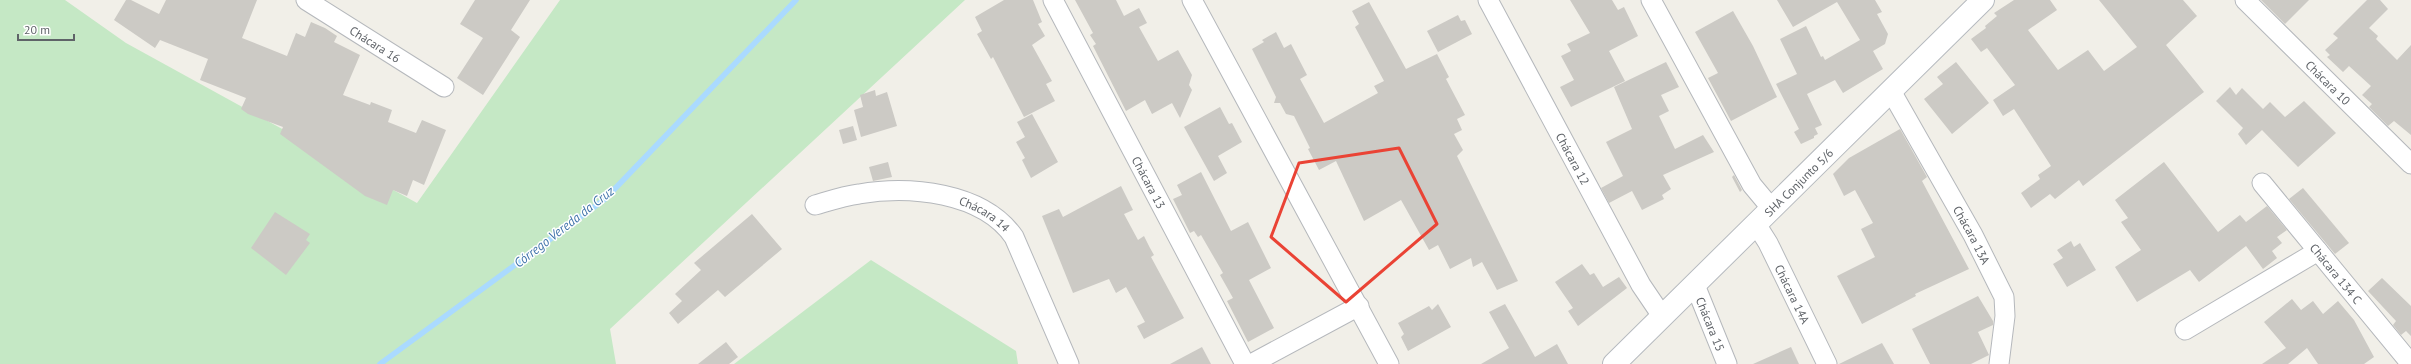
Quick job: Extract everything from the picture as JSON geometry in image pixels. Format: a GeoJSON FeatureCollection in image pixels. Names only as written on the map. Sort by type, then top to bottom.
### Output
{"type":"FeatureCollection","features":[{"type":"Feature","properties":{"kind":"street","name":"Chácara 16"},"geometry":{"type":"LineString","coordinates":[[306,0],[444,87]]}},
{"type":"Feature","properties":{"kind":"street","name":"Chácara 13"},"geometry":{"type":"LineString","coordinates":[[1053,0],[1246,364]]}},
{"type":"Feature","properties":{"kind":"street"},"geometry":{"type":"LineString","coordinates":[[1192,0],[1359,306],[1389,364]]}},
{"type":"Feature","properties":{"kind":"street","name":"Chácara 12"},"geometry":{"type":"LineString","coordinates":[[1488,0],[1641,285],[1662,316]]}},
{"type":"Feature","properties":{"kind":"street"},"geometry":{"type":"LineString","coordinates":[[1650,0],[1752,185],[1772,209]]}},
{"type":"Feature","properties":{"kind":"street","name":"SHA Conjunto 5/6"},"geometry":{"type":"LineString","coordinates":[[1614,364],[1983,0]]}},
{"type":"Feature","properties":{"kind":"street","name":"Chácara 10"},"geometry":{"type":"LineString","coordinates":[[2245,0],[2411,164]]}},
{"type":"Feature","properties":{"kind":"street","name":"Chácara 13A"},"geometry":{"type":"LineString","coordinates":[[1891,91],[1972,235],[2004,297],[2005,316],[1999,364]]}},
{"type":"Feature","properties":{"kind":"street","name":"Chácara 134 C"},"geometry":{"type":"LineString","coordinates":[[2262,182],[2411,364]]}},
{"type":"Feature","properties":{"kind":"street","name":"Chácara 14"},"geometry":{"type":"LineString","coordinates":[[815,205],[860,194],[882,192],[941,193],[961,200],[997,218],[1007,226],[1014,237],[1069,364]]}},
{"type":"Feature","properties":{"kind":"street","name":"Chácara 14A"},"geometry":{"type":"LineString","coordinates":[[1756,224],[1768,243],[1827,364]]}},
{"type":"Feature","properties":{"kind":"street"},"geometry":{"type":"LineString","coordinates":[[2184,330],[2318,251]]}},
{"type":"Feature","properties":{"kind":"street","name":"Chácara 15"},"geometry":{"type":"LineString","coordinates":[[1695,285],[1727,364]]}},
{"type":"Feature","properties":{"kind":"street"},"geometry":{"type":"LineString","coordinates":[[1251,364],[1359,306]]}},
{"type":"Feature","properties":{"kind":"highlighted area"},"geometry":{"type":"Polygon","coordinates":[[[1399,148],[1437,224],[1346,302],[1271,237],[1299,163],[1399,148]]]}},
{"type":"Feature","properties":{"kind":"green space"},"geometry":{"type":"Polygon","coordinates":[[[0,0],[65,0],[126,43],[417,203],[560,0],[965,0],[610,329],[616,364],[0,364],[0,0]]]}},
{"type":"Feature","properties":{"kind":"green space"},"geometry":{"type":"Polygon","coordinates":[[[871,260],[1016,351],[1018,364],[734,364],[871,260]]]}},
{"type":"Feature","properties":{"kind":"building"},"geometry":{"type":"Polygon","coordinates":[[[126,0],[131,0],[159,14],[166,0],[257,0],[242,38],[287,56],[296,33],[305,37],[311,22],[325,28],[337,36],[334,42],[360,55],[343,95],[370,105],[371,102],[392,110],[388,122],[416,133],[422,120],[446,130],[424,185],[413,180],[407,196],[393,190],[387,205],[365,196],[280,134],[283,127],[248,114],[241,109],[246,98],[200,80],[208,59],[160,40],[155,48],[114,20],[126,0]]]}},
{"type":"Feature","properties":{"kind":"building"},"geometry":{"type":"Polygon","coordinates":[[[475,0],[530,0],[511,30],[520,37],[483,95],[457,78],[483,38],[460,24],[475,0]]]}},
{"type":"Feature","properties":{"kind":"building"},"geometry":{"type":"Polygon","coordinates":[[[1004,0],[1033,0],[1042,22],[1038,24],[1045,36],[1032,45],[1052,81],[1046,84],[1055,101],[1024,117],[993,57],[991,59],[977,34],[982,31],[975,17],[1004,0]]]}},
{"type":"Feature","properties":{"kind":"building"},"geometry":{"type":"Polygon","coordinates":[[[1075,0],[1116,0],[1124,16],[1139,8],[1147,23],[1139,27],[1158,61],[1178,50],[1192,75],[1189,85],[1192,90],[1180,118],[1172,103],[1152,114],[1145,100],[1126,111],[1093,46],[1096,44],[1090,35],[1093,33],[1075,0]]]}},
{"type":"Feature","properties":{"kind":"building"},"geometry":{"type":"Polygon","coordinates":[[[1570,0],[1612,0],[1618,10],[1624,7],[1638,36],[1609,51],[1625,81],[1571,107],[1560,87],[1574,80],[1561,56],[1571,51],[1567,44],[1590,33],[1570,0]]]}},
{"type":"Feature","properties":{"kind":"building"},"geometry":{"type":"Polygon","coordinates":[[[1777,0],[1875,0],[1882,12],[1877,14],[1888,34],[1885,44],[1873,51],[1883,69],[1843,93],[1835,80],[1807,94],[1822,125],[1815,128],[1818,134],[1814,136],[1814,138],[1801,144],[1794,132],[1799,129],[1776,84],[1797,74],[1780,39],[1806,26],[1821,57],[1823,56],[1825,60],[1860,40],[1837,2],[1793,27],[1777,0]]]}},
{"type":"Feature","properties":{"kind":"building"},"geometry":{"type":"Polygon","coordinates":[[[2014,0],[2050,0],[2057,10],[2028,30],[2058,70],[2088,50],[2104,71],[2137,47],[2099,0],[2183,0],[2197,16],[2166,45],[2204,92],[2083,186],[2079,180],[2055,199],[2050,194],[2031,208],[2021,193],[2040,179],[2038,175],[2051,166],[2014,109],[2003,116],[1993,100],[2015,85],[1987,48],[1981,52],[1971,39],[1986,28],[1985,26],[1997,16],[1994,13],[2014,0]]]}},
{"type":"Feature","properties":{"kind":"building"},"geometry":{"type":"Polygon","coordinates":[[[2261,0],[2309,0],[2285,24],[2261,0]]]}},
{"type":"Feature","properties":{"kind":"building"},"geometry":{"type":"Polygon","coordinates":[[[2367,0],[2380,0],[2388,9],[2369,28],[2378,36],[2376,39],[2397,60],[2411,45],[2411,135],[2394,121],[2388,126],[2369,107],[2372,104],[2362,95],[2371,86],[2349,66],[2343,72],[2327,57],[2330,55],[2325,50],[2338,38],[2333,34],[2367,0]]]}},
{"type":"Feature","properties":{"kind":"building"},"geometry":{"type":"Polygon","coordinates":[[[1369,2],[1406,69],[1437,54],[1449,77],[1446,79],[1465,115],[1457,119],[1462,130],[1454,134],[1463,150],[1457,156],[1518,281],[1497,290],[1482,262],[1473,267],[1471,258],[1450,269],[1438,245],[1429,250],[1401,200],[1364,221],[1336,161],[1319,170],[1294,116],[1286,114],[1280,103],[1274,103],[1276,97],[1252,49],[1264,42],[1262,40],[1276,32],[1284,48],[1291,44],[1307,75],[1300,79],[1324,123],[1378,93],[1374,86],[1384,81],[1355,27],[1359,24],[1352,11],[1369,2]]]}},
{"type":"Feature","properties":{"kind":"building"},"geometry":{"type":"Polygon","coordinates":[[[1733,11],[1753,46],[1777,97],[1731,121],[1708,78],[1718,73],[1695,32],[1733,11]]]}},
{"type":"Feature","properties":{"kind":"building"},"geometry":{"type":"Polygon","coordinates":[[[1458,15],[1461,21],[1465,20],[1472,34],[1438,52],[1427,31],[1458,15]]]}},
{"type":"Feature","properties":{"kind":"building"},"geometry":{"type":"Polygon","coordinates":[[[1666,62],[1679,87],[1661,95],[1669,111],[1659,116],[1675,149],[1703,135],[1714,152],[1663,175],[1671,189],[1662,195],[1664,199],[1642,210],[1632,191],[1609,203],[1601,188],[1623,176],[1606,142],[1632,129],[1614,87],[1666,62]]]}},
{"type":"Feature","properties":{"kind":"building"},"geometry":{"type":"Polygon","coordinates":[[[1956,62],[1989,103],[1952,134],[1924,99],[1943,84],[1937,77],[1956,62]]]}},
{"type":"Feature","properties":{"kind":"building"},"geometry":{"type":"Polygon","coordinates":[[[2230,87],[2236,95],[2242,88],[2263,109],[2270,102],[2285,117],[2304,101],[2336,133],[2298,167],[2262,130],[2246,145],[2238,134],[2243,128],[2216,101],[2230,87]]]}},
{"type":"Feature","properties":{"kind":"building"},"geometry":{"type":"Polygon","coordinates":[[[875,90],[876,96],[887,92],[897,126],[861,137],[854,110],[863,107],[860,95],[875,90]]]}},
{"type":"Feature","properties":{"kind":"building"},"geometry":{"type":"Polygon","coordinates":[[[1220,107],[1229,124],[1232,123],[1242,142],[1218,156],[1227,173],[1214,181],[1184,127],[1220,107]]]}},
{"type":"Feature","properties":{"kind":"building"},"geometry":{"type":"Polygon","coordinates":[[[1032,114],[1058,162],[1031,178],[1022,160],[1025,158],[1016,142],[1025,137],[1017,122],[1032,114]]]}},
{"type":"Feature","properties":{"kind":"building"},"geometry":{"type":"Polygon","coordinates":[[[853,126],[857,140],[843,144],[839,130],[853,126]]]}},
{"type":"Feature","properties":{"kind":"building"},"geometry":{"type":"Polygon","coordinates":[[[1900,129],[1927,177],[1922,181],[1969,269],[1915,294],[1916,296],[1862,324],[1837,276],[1875,257],[1861,229],[1873,223],[1855,190],[1844,196],[1833,174],[1849,158],[1900,129]]]}},
{"type":"Feature","properties":{"kind":"building"},"geometry":{"type":"Polygon","coordinates":[[[888,162],[892,177],[873,181],[869,167],[888,162]]]}},
{"type":"Feature","properties":{"kind":"building"},"geometry":{"type":"Polygon","coordinates":[[[2164,162],[2218,232],[2240,215],[2246,222],[2267,206],[2287,230],[2277,237],[2282,243],[2272,251],[2277,258],[2263,269],[2246,246],[2199,282],[2190,270],[2137,302],[2115,267],[2141,250],[2121,222],[2128,218],[2115,200],[2164,162]]]}},
{"type":"Feature","properties":{"kind":"building"},"geometry":{"type":"Polygon","coordinates":[[[1201,172],[1231,231],[1248,222],[1271,268],[1249,280],[1274,328],[1248,342],[1227,301],[1233,298],[1220,275],[1223,273],[1201,235],[1198,237],[1194,231],[1190,233],[1173,199],[1182,195],[1177,185],[1201,172]]]}},
{"type":"Feature","properties":{"kind":"building"},"geometry":{"type":"Polygon","coordinates":[[[1734,175],[1742,190],[1740,192],[1732,177],[1734,175]]]}},
{"type":"Feature","properties":{"kind":"building"},"geometry":{"type":"Polygon","coordinates":[[[1121,186],[1133,210],[1124,214],[1138,240],[1144,236],[1154,255],[1151,257],[1184,318],[1144,339],[1137,326],[1145,322],[1126,287],[1116,293],[1109,279],[1073,293],[1042,216],[1059,209],[1063,217],[1121,186]]]}},
{"type":"Feature","properties":{"kind":"building"},"geometry":{"type":"Polygon","coordinates":[[[2303,188],[2349,243],[2335,254],[2289,199],[2303,188]]]}},
{"type":"Feature","properties":{"kind":"building"},"geometry":{"type":"Polygon","coordinates":[[[275,212],[310,234],[306,240],[310,243],[286,275],[251,248],[275,212]]]}},
{"type":"Feature","properties":{"kind":"building"},"geometry":{"type":"Polygon","coordinates":[[[752,214],[782,249],[725,297],[718,290],[678,324],[669,313],[682,301],[675,294],[701,270],[694,263],[752,214]]]}},
{"type":"Feature","properties":{"kind":"building"},"geometry":{"type":"Polygon","coordinates":[[[2071,241],[2074,247],[2080,243],[2096,270],[2067,287],[2053,264],[2063,258],[2057,250],[2071,241]]]}},
{"type":"Feature","properties":{"kind":"building"},"geometry":{"type":"Polygon","coordinates":[[[1582,264],[1590,275],[1594,273],[1603,287],[1619,277],[1627,288],[1578,326],[1568,311],[1573,308],[1555,282],[1582,264]]]}},
{"type":"Feature","properties":{"kind":"building"},"geometry":{"type":"Polygon","coordinates":[[[2382,278],[2411,306],[2411,336],[2406,331],[2401,335],[2393,325],[2396,321],[2368,291],[2382,278]]]}},
{"type":"Feature","properties":{"kind":"building"},"geometry":{"type":"Polygon","coordinates":[[[1978,296],[1993,321],[1993,325],[1978,332],[1989,355],[1971,364],[1930,364],[1912,329],[1978,296]]]}},
{"type":"Feature","properties":{"kind":"building"},"geometry":{"type":"Polygon","coordinates":[[[2292,299],[2301,310],[2313,301],[2323,314],[2338,301],[2354,320],[2374,357],[2364,364],[2318,364],[2307,348],[2288,364],[2262,364],[2286,348],[2264,322],[2292,299]]]}},
{"type":"Feature","properties":{"kind":"building"},"geometry":{"type":"Polygon","coordinates":[[[1438,304],[1451,327],[1408,351],[1401,337],[1404,334],[1398,323],[1429,306],[1432,310],[1438,304]]]}},
{"type":"Feature","properties":{"kind":"building"},"geometry":{"type":"Polygon","coordinates":[[[1505,304],[1535,357],[1557,344],[1568,364],[1481,364],[1509,348],[1489,312],[1505,304]]]}},
{"type":"Feature","properties":{"kind":"building"},"geometry":{"type":"Polygon","coordinates":[[[726,342],[738,357],[729,364],[698,364],[726,342]]]}},
{"type":"Feature","properties":{"kind":"building"},"geometry":{"type":"Polygon","coordinates":[[[1882,343],[1894,364],[1839,364],[1882,343]]]}},
{"type":"Feature","properties":{"kind":"building"},"geometry":{"type":"Polygon","coordinates":[[[1202,347],[1211,364],[1170,364],[1202,347]]]}},
{"type":"Feature","properties":{"kind":"building"},"geometry":{"type":"Polygon","coordinates":[[[1791,347],[1799,364],[1753,364],[1791,347]]]}},
{"type":"Feature","properties":{"kind":"waterway","name":"Córrego Vereda da Cruz"},"geometry":{"type":"LineString","coordinates":[[380,364],[605,199],[796,0]]}}]}
